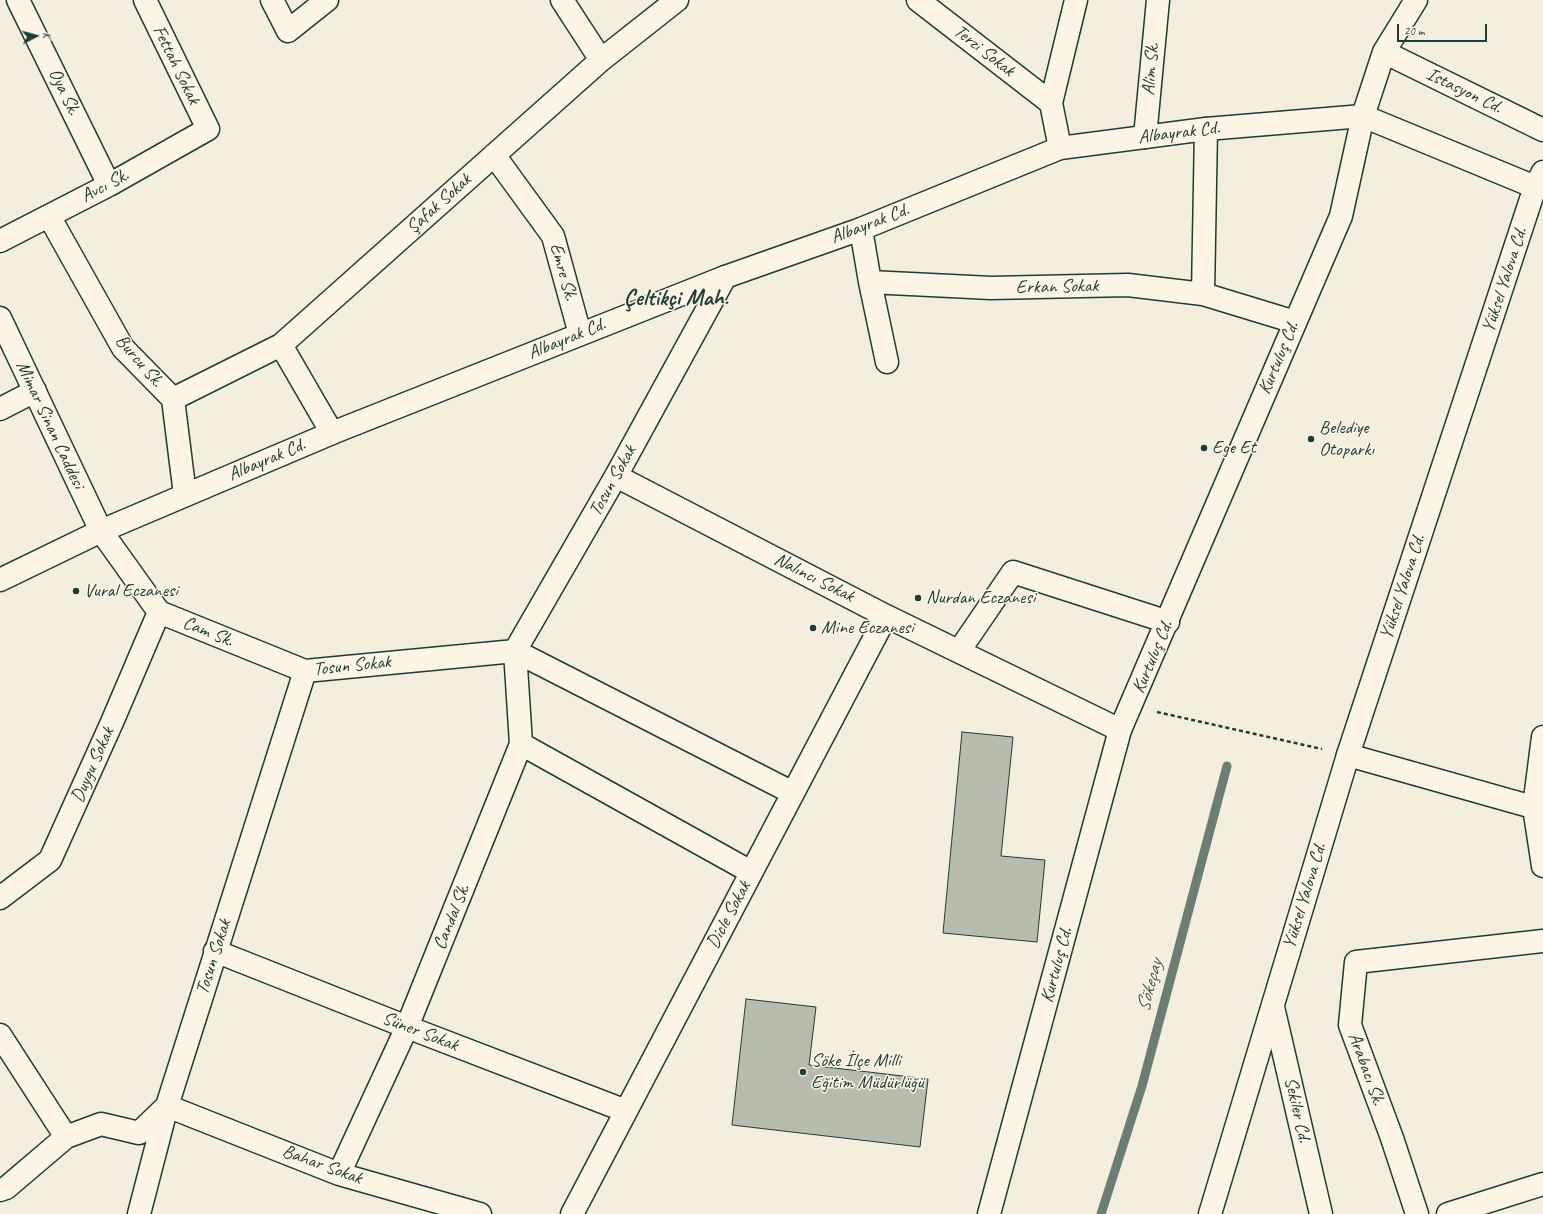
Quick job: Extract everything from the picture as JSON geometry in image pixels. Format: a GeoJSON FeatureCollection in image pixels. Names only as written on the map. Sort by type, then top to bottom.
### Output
{"type":"FeatureCollection","features":[{"type":"Feature","properties":{"kind":"street","name":"Oya Sk."},"geometry":{"type":"LineString","coordinates":[[18,0],[109,185]]}},
{"type":"Feature","properties":{"kind":"street","name":"Fettah Sokak"},"geometry":{"type":"LineString","coordinates":[[145,0],[208,129]]}},
{"type":"Feature","properties":{"kind":"street"},"geometry":{"type":"LineString","coordinates":[[272,0],[288,31],[327,0]]}},
{"type":"Feature","properties":{"kind":"street"},"geometry":{"type":"LineString","coordinates":[[562,0],[601,60]]}},
{"type":"Feature","properties":{"kind":"street","name":"Şafak Sokak"},"geometry":{"type":"LineString","coordinates":[[281,345],[601,60],[677,0]]}},
{"type":"Feature","properties":{"kind":"street","name":"Terzi Sokak"},"geometry":{"type":"LineString","coordinates":[[918,0],[1051,103]]}},
{"type":"Feature","properties":{"kind":"street"},"geometry":{"type":"LineString","coordinates":[[1060,148],[1051,103],[1076,0]]}},
{"type":"Feature","properties":{"kind":"street","name":"Alim Sk."},"geometry":{"type":"LineString","coordinates":[[1145,137],[1158,0]]}},
{"type":"Feature","properties":{"kind":"street","name":"Kurtuluş Cd."},"geometry":{"type":"LineString","coordinates":[[989,1214],[1120,730],[1168,622],[1294,322],[1341,216],[1363,116],[1384,52],[1415,0]]}},
{"type":"Feature","properties":{"kind":"street","name":"Istasyon Cd."},"geometry":{"type":"LineString","coordinates":[[1384,52],[1543,130]]}},
{"type":"Feature","properties":{"kind":"street"},"geometry":{"type":"LineString","coordinates":[[1363,116],[1539,180]]}},
{"type":"Feature","properties":{"kind":"street","name":"Albayrak Cd."},"geometry":{"type":"LineString","coordinates":[[0,580],[101,531],[332,433],[725,278],[861,229],[1060,148],[1206,129],[1363,116]]}},
{"type":"Feature","properties":{"kind":"street","name":"Avcı Sk."},"geometry":{"type":"LineString","coordinates":[[0,241],[109,185],[208,129]]}},
{"type":"Feature","properties":{"kind":"street"},"geometry":{"type":"LineString","coordinates":[[1203,294],[1206,129]]}},
{"type":"Feature","properties":{"kind":"street","name":"Emre Sk."},"geometry":{"type":"LineString","coordinates":[[494,155],[553,236],[580,334]]}},
{"type":"Feature","properties":{"kind":"street","name":"Yüksel Yalova Cd."},"geometry":{"type":"LineString","coordinates":[[1210,1214],[1348,755],[1539,180]]}},
{"type":"Feature","properties":{"kind":"street","name":"Burcu Sk."},"geometry":{"type":"LineString","coordinates":[[49,216],[122,348],[173,399],[281,345]]}},
{"type":"Feature","properties":{"kind":"street"},"geometry":{"type":"LineString","coordinates":[[861,229],[870,282],[887,362]]}},
{"type":"Feature","properties":{"kind":"street","name":"Tosun Sokak"},"geometry":{"type":"LineString","coordinates":[[139,1214],[167,1106],[305,671],[515,651],[616,476],[725,278]]}},
{"type":"Feature","properties":{"kind":"street","name":"Erkan Sokak"},"geometry":{"type":"LineString","coordinates":[[870,282],[991,288],[1128,285],[1203,294],[1294,322]]}},
{"type":"Feature","properties":{"kind":"street","name":"Mimar Sinan Caddesi"},"geometry":{"type":"LineString","coordinates":[[0,318],[101,531]]}},
{"type":"Feature","properties":{"kind":"street"},"geometry":{"type":"LineString","coordinates":[[281,345],[332,433]]}},
{"type":"Feature","properties":{"kind":"street"},"geometry":{"type":"LineString","coordinates":[[0,409],[35,391]]}},
{"type":"Feature","properties":{"kind":"street"},"geometry":{"type":"LineString","coordinates":[[173,399],[185,495]]}},
{"type":"Feature","properties":{"kind":"street","name":"Nalıncı Sokak"},"geometry":{"type":"LineString","coordinates":[[616,476],[886,616],[1120,730]]}},
{"type":"Feature","properties":{"kind":"street","name":"Cam Sk."},"geometry":{"type":"LineString","coordinates":[[101,531],[159,612],[305,671]]}},
{"type":"Feature","properties":{"kind":"street"},"geometry":{"type":"LineString","coordinates":[[959,651],[1013,572],[1168,622]]}},
{"type":"Feature","properties":{"kind":"street","name":"Duygu Sokak"},"geometry":{"type":"LineString","coordinates":[[0,898],[50,860],[113,720],[159,612]]}},
{"type":"Feature","properties":{"kind":"street","name":"Dicle Sokak"},"geometry":{"type":"LineString","coordinates":[[572,1214],[886,616]]}},
{"type":"Feature","properties":{"kind":"street"},"geometry":{"type":"LineString","coordinates":[[515,651],[793,793]]}},
{"type":"Feature","properties":{"kind":"street","name":"Candal Sk."},"geometry":{"type":"LineString","coordinates":[[339,1174],[407,1027],[521,744],[515,651]]}},
{"type":"Feature","properties":{"kind":"street"},"geometry":{"type":"LineString","coordinates":[[1543,737],[1539,808],[1543,866]]}},
{"type":"Feature","properties":{"kind":"street"},"geometry":{"type":"LineString","coordinates":[[521,744],[752,872]]}},
{"type":"Feature","properties":{"kind":"street"},"geometry":{"type":"LineString","coordinates":[[1348,755],[1539,808]]}},
{"type":"Feature","properties":{"kind":"street","name":"Arabacı Sk."},"geometry":{"type":"LineString","coordinates":[[1417,1214],[1392,1138],[1350,1025],[1356,962],[1543,941]]}},
{"type":"Feature","properties":{"kind":"street","name":"Süner Sokak"},"geometry":{"type":"LineString","coordinates":[[215,951],[626,1111]]}},
{"type":"Feature","properties":{"kind":"street","name":"Sekiler Cd."},"geometry":{"type":"LineString","coordinates":[[1272,1006],[1321,1214]]}},
{"type":"Feature","properties":{"kind":"street"},"geometry":{"type":"LineString","coordinates":[[0,1035],[66,1138]]}},
{"type":"Feature","properties":{"kind":"street"},"geometry":{"type":"LineString","coordinates":[[0,1190],[6,1188],[66,1138],[101,1124],[139,1133],[167,1106]]}},
{"type":"Feature","properties":{"kind":"street","name":"Bahar Sokak"},"geometry":{"type":"LineString","coordinates":[[167,1106],[339,1174],[480,1214]]}},
{"type":"Feature","properties":{"kind":"street"},"geometry":{"type":"LineString","coordinates":[[1448,1214],[1543,1184]]}},
{"type":"Feature","properties":{"kind":"path"},"geometry":{"type":"LineString","coordinates":[[1131,707],[1348,755]]}},
{"type":"Feature","properties":{"kind":"building"},"geometry":{"type":"Polygon","coordinates":[[[962,732],[1013,737],[1001,856],[1045,860],[1037,942],[943,933],[962,732]]]}},
{"type":"Feature","properties":{"kind":"building","name":"Söke İlçe Milli Eğitim Müdürlüğü"},"geometry":{"type":"Polygon","coordinates":[[[746,999],[816,1007],[809,1065],[928,1079],[920,1147],[732,1125],[746,999]]]}},
{"type":"Feature","properties":{"kind":"waterway","name":"Sökeçay"},"geometry":{"type":"LineString","coordinates":[[1101,1214],[1142,1086],[1227,766]]}},
{"type":"Feature","properties":{"kind":"place","name":"Belediye Otoparkı"},"geometry":{"type":"Point","coordinates":[1311,439]}},
{"type":"Feature","properties":{"kind":"place","name":"Ege Et"},"geometry":{"type":"Point","coordinates":[1204,448]}},
{"type":"Feature","properties":{"kind":"place","name":"Vural Eczanesi"},"geometry":{"type":"Point","coordinates":[76,591]}},
{"type":"Feature","properties":{"kind":"place","name":"Nurdan Eczanesi"},"geometry":{"type":"Point","coordinates":[918,598]}},
{"type":"Feature","properties":{"kind":"place","name":"Mine Eczanesi"},"geometry":{"type":"Point","coordinates":[813,628]}},
{"type":"Feature","properties":{"kind":"place","name":"Söke İlçe Milli Eğitim Müdürlüğü"},"geometry":{"type":"Point","coordinates":[803,1072]}},
{"type":"Feature","properties":{"kind":"district","name":"Çeltikçi Mah."},"geometry":{"type":"Point","coordinates":[676,299]}}]}
